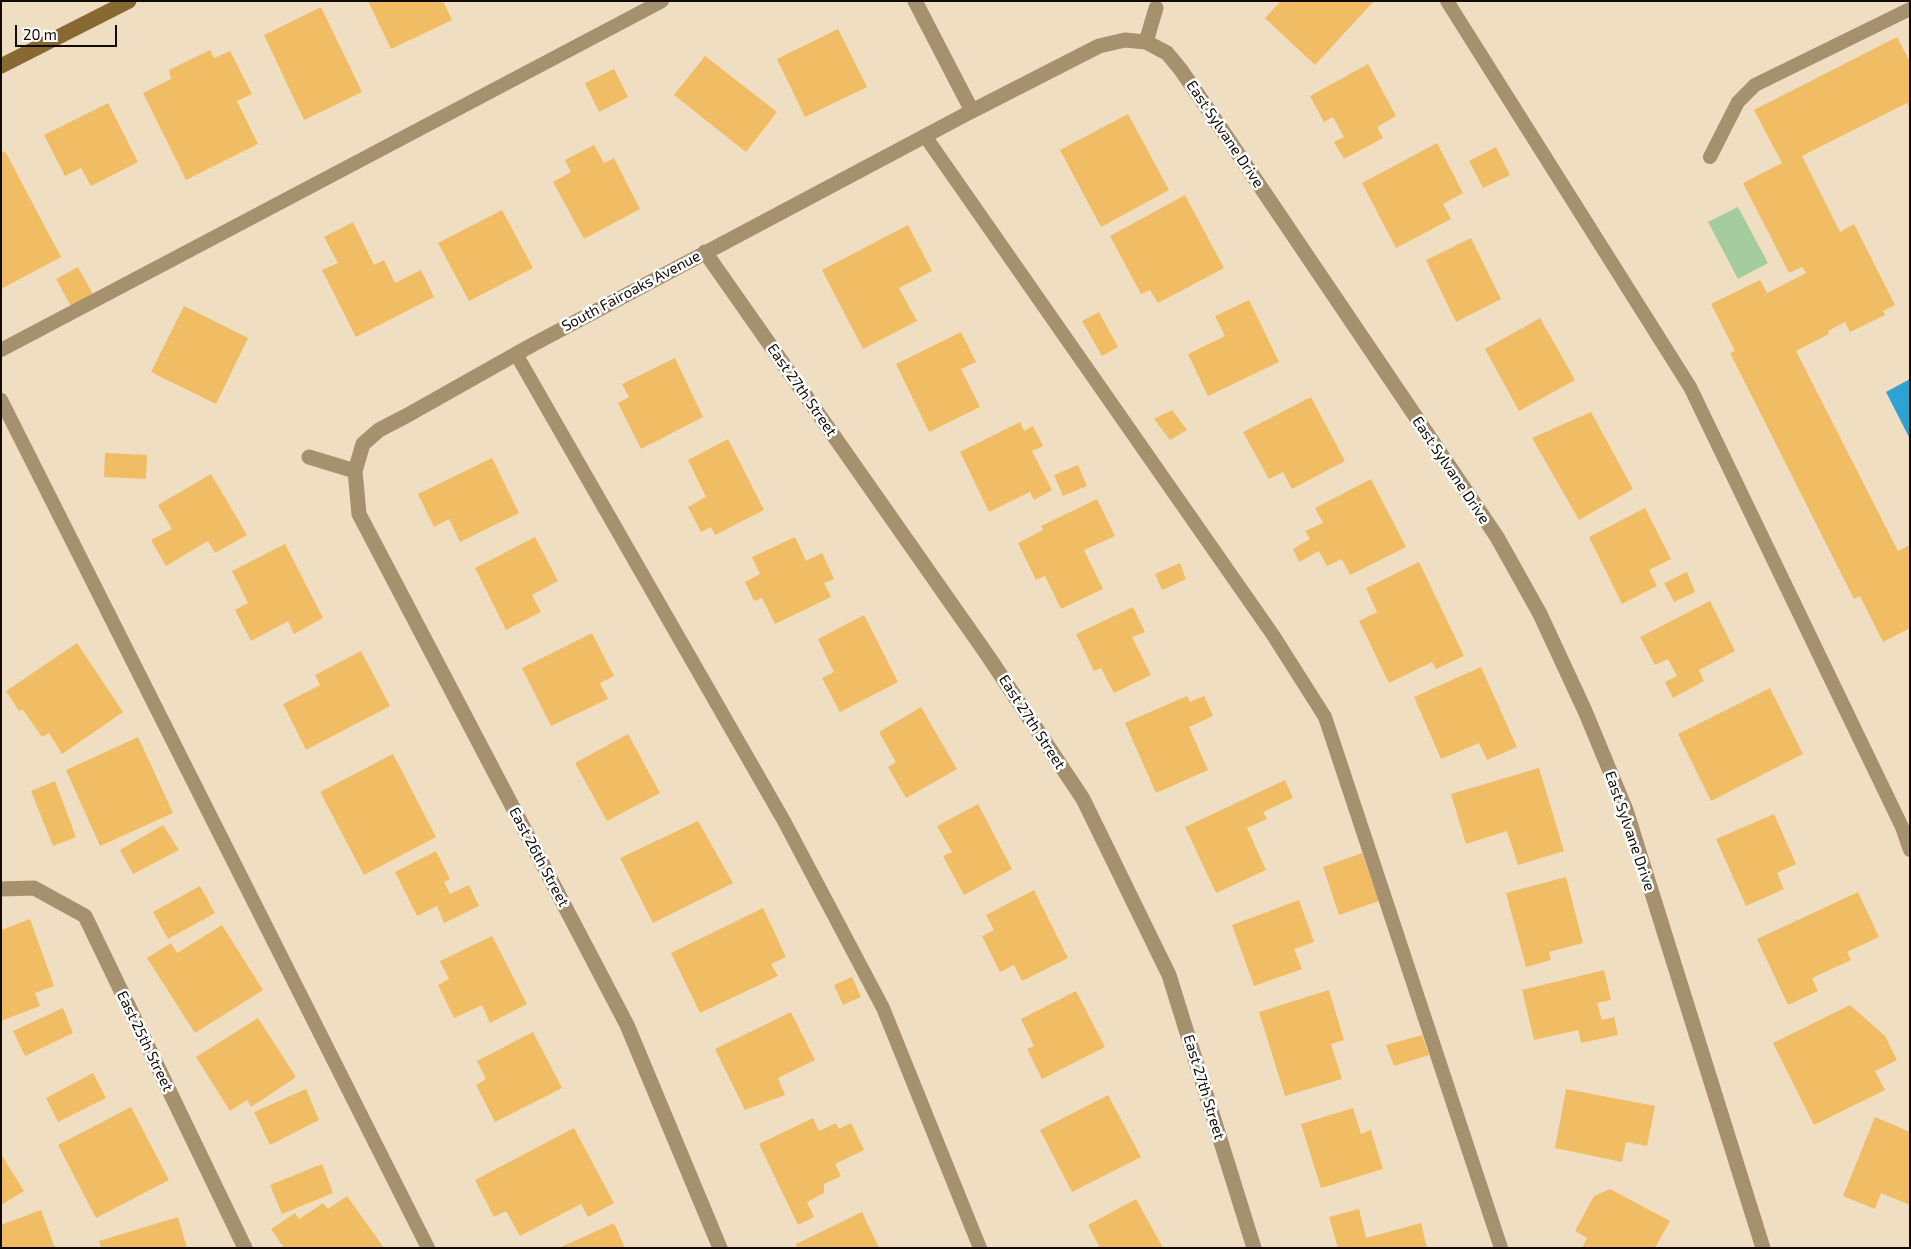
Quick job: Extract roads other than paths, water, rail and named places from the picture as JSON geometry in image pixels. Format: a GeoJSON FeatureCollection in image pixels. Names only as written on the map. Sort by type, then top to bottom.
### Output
{"type":"FeatureCollection","features":[{"type":"Feature","properties":{"kind":"street"},"geometry":{"type":"LineString","coordinates":[[1,66],[129,1]]}},
{"type":"Feature","properties":{"kind":"street"},"geometry":{"type":"LineString","coordinates":[[915,1],[972,111]]}},
{"type":"Feature","properties":{"kind":"street"},"geometry":{"type":"LineString","coordinates":[[1146,42],[1156,8]]}},
{"type":"Feature","properties":{"kind":"street","name":"East Sylvane Drive"},"geometry":{"type":"LineString","coordinates":[[972,111],[1099,46],[1125,40],[1146,42],[1167,53],[1186,77],[1497,537],[1540,614],[1586,711],[1626,810],[1763,1248]]}},
{"type":"Feature","properties":{"kind":"street","name":"South Fairoaks Avenue"},"geometry":{"type":"LineString","coordinates":[[355,471],[364,444],[379,430],[705,252],[972,111]]}},
{"type":"Feature","properties":{"kind":"street","name":"East 27th Street"},"geometry":{"type":"LineString","coordinates":[[705,252],[988,656],[1083,799],[1169,975],[1254,1248]]}},
{"type":"Feature","properties":{"kind":"street"},"geometry":{"type":"LineString","coordinates":[[309,457],[355,471]]}},
{"type":"Feature","properties":{"kind":"street","name":"East 26th Street"},"geometry":{"type":"LineString","coordinates":[[355,471],[359,514],[627,1025],[720,1248]]}},
{"type":"Feature","properties":{"kind":"street","name":"East 25th Street"},"geometry":{"type":"LineString","coordinates":[[1,889],[34,888],[85,916],[245,1248]]}},
{"type":"Feature","properties":{"kind":"lane"},"geometry":{"type":"LineString","coordinates":[[1,350],[662,1]]}},
{"type":"Feature","properties":{"kind":"lane"},"geometry":{"type":"LineString","coordinates":[[1447,1],[1690,387],[1902,827],[1910,850]]}},
{"type":"Feature","properties":{"kind":"lane"},"geometry":{"type":"LineString","coordinates":[[1710,157],[1738,102],[1754,85],[1910,9]]}},
{"type":"Feature","properties":{"kind":"lane"},"geometry":{"type":"LineString","coordinates":[[925,136],[1273,635],[1325,717],[1501,1248]]}},
{"type":"Feature","properties":{"kind":"lane"},"geometry":{"type":"LineString","coordinates":[[516,354],[784,822],[883,1008],[980,1248]]}},
{"type":"Feature","properties":{"kind":"lane"},"geometry":{"type":"LineString","coordinates":[[1,400],[428,1248]]}},
{"type":"Feature","properties":{"kind":"water"},"geometry":{"type":"Polygon","coordinates":[[[1910,379],[1910,439],[1886,392],[1910,379]]]}}]}
